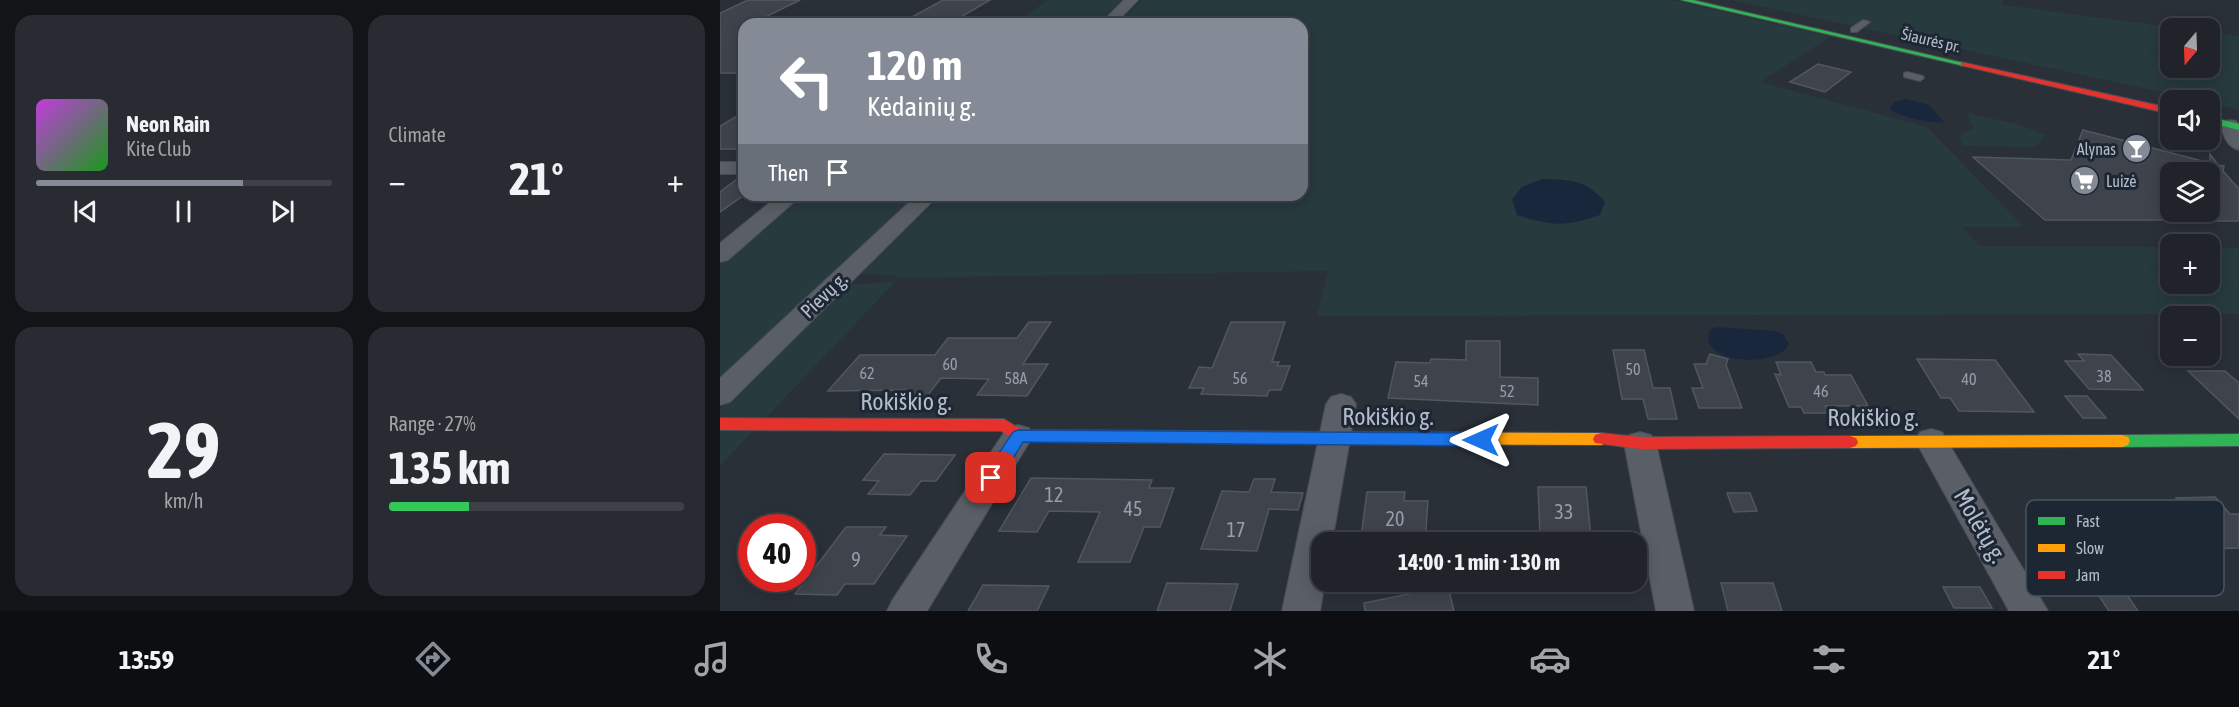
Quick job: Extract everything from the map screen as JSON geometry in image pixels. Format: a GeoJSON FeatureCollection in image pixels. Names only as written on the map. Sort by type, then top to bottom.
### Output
{"type":"FeatureCollection","features":[{"type":"Feature","properties":{"kind":"main road","name":"Šiaurės pr."},"geometry":{"type":"LineString","coordinates":[[1684,0],[2001,68],[2160,99]]}},
{"type":"Feature","properties":{"kind":"main road","name":"Šiaurės pr."},"geometry":{"type":"LineString","coordinates":[[1720,0],[1860,26],[2001,68],[2160,108]]}},
{"type":"Feature","properties":{"kind":"main road"},"geometry":{"type":"LineString","coordinates":[[2220,115],[2236,123]]}},
{"type":"Feature","properties":{"kind":"main road"},"geometry":{"type":"LineString","coordinates":[[2220,121],[2236,123]]}},
{"type":"Feature","properties":{"kind":"main road","name":"Rokiškio g."},"geometry":{"type":"LineString","coordinates":[[720,424],[1004,425],[1018,436],[1596,440],[1640,443],[1931,440],[2233,446]]}},
{"type":"Feature","properties":{"kind":"street"},"geometry":{"type":"LineString","coordinates":[[1113,18],[1132,0]]}},
{"type":"Feature","properties":{"kind":"street"},"geometry":{"type":"LineString","coordinates":[[2236,123],[2232,135],[2239,144]]}},
{"type":"Feature","properties":{"kind":"street"},"geometry":{"type":"LineString","coordinates":[[720,168],[738,168]]}},
{"type":"Feature","properties":{"kind":"street"},"geometry":{"type":"LineString","coordinates":[[720,255],[785,201]]}},
{"type":"Feature","properties":{"kind":"street","name":"Pievų g."},"geometry":{"type":"LineString","coordinates":[[720,395],[922,201]]}},
{"type":"Feature","properties":{"kind":"street"},"geometry":{"type":"LineString","coordinates":[[1301,611],[1341,404]]}},
{"type":"Feature","properties":{"kind":"street"},"geometry":{"type":"LineString","coordinates":[[906,611],[1018,436]]}},
{"type":"Feature","properties":{"kind":"street","name":"Molėtų g."},"geometry":{"type":"LineString","coordinates":[[1931,440],[2030,611]]}},
{"type":"Feature","properties":{"kind":"street"},"geometry":{"type":"LineString","coordinates":[[1640,443],[1675,611]]}},
{"type":"Feature","properties":{"kind":"lane"},"geometry":{"type":"LineString","coordinates":[[1908,75],[1920,78]]}},
{"type":"Feature","properties":{"kind":"green space"},"geometry":{"type":"Polygon","coordinates":[[[1048,0],[1123,0],[1104,18],[1022,18],[1048,0]]]}},
{"type":"Feature","properties":{"kind":"green space"},"geometry":{"type":"Polygon","coordinates":[[[1142,0],[1672,0],[1830,37],[1760,82],[1927,127],[2024,227],[1963,227],[1979,246],[2160,247],[2160,294],[2220,294],[2220,248],[2239,248],[2239,314],[2220,314],[2220,306],[2160,306],[2160,314],[1317,316],[1328,271],[899,278],[892,275],[861,274],[936,201],[1308,201],[1308,18],[1123,18],[1142,0]]]}},
{"type":"Feature","properties":{"kind":"green space"},"geometry":{"type":"Polygon","coordinates":[[[1731,0],[2002,0],[2003,5],[2160,26],[2160,78],[2220,78],[2220,33],[2239,36],[2239,110],[2220,105],[2220,90],[2160,92],[1731,0]]]}},
{"type":"Feature","properties":{"kind":"green space"},"geometry":{"type":"Polygon","coordinates":[[[1967,114],[2020,125],[2046,135],[2038,145],[2031,147],[1962,145],[1959,136],[1973,128],[1967,114]]]}},
{"type":"Feature","properties":{"kind":"green space"},"geometry":{"type":"Polygon","coordinates":[[[792,201],[911,201],[720,378],[720,261],[792,201]]]}},
{"type":"Feature","properties":{"kind":"green space"},"geometry":{"type":"Polygon","coordinates":[[[895,282],[720,466],[720,408],[847,286],[895,282]]]}},
{"type":"Feature","properties":{"kind":"water"},"geometry":{"type":"Polygon","coordinates":[[[1906,99],[1929,105],[1944,122],[1916,119],[1890,109],[1894,102],[1906,99]]]}},
{"type":"Feature","properties":{"kind":"water"},"geometry":{"type":"Polygon","coordinates":[[[1542,179],[1577,182],[1591,189],[1605,202],[1600,215],[1577,222],[1558,224],[1517,215],[1512,199],[1522,187],[1542,179]]]}},
{"type":"Feature","properties":{"kind":"water"},"geometry":{"type":"Polygon","coordinates":[[[1716,327],[1775,331],[1783,334],[1789,344],[1782,352],[1755,360],[1726,356],[1714,350],[1709,341],[1710,330],[1716,327]]]}},
{"type":"Feature","properties":{"kind":"building"},"geometry":{"type":"Polygon","coordinates":[[[748,0],[800,0],[763,18],[738,18],[738,73],[720,73],[720,13],[748,0]]]}},
{"type":"Feature","properties":{"kind":"building"},"geometry":{"type":"Polygon","coordinates":[[[943,0],[990,0],[959,18],[910,18],[943,0]]]}},
{"type":"Feature","properties":{"kind":"building"},"geometry":{"type":"Polygon","coordinates":[[[1818,64],[1851,72],[1825,92],[1790,82],[1818,64]]]}},
{"type":"Feature","properties":{"kind":"building"},"geometry":{"type":"Polygon","coordinates":[[[738,116],[738,149],[720,149],[720,126],[738,116]]]}},
{"type":"Feature","properties":{"kind":"building","name":"Luizė"},"geometry":{"type":"Polygon","coordinates":[[[2083,130],[2206,162],[2160,162],[2160,220],[2045,220],[1973,157],[2071,160],[2083,130]]]}},
{"type":"Feature","properties":{"kind":"building","name":"Luizė"},"geometry":{"type":"Polygon","coordinates":[[[2210,154],[2216,162],[2210,162],[2210,154]]]}},
{"type":"Feature","properties":{"kind":"building","name":"Luizė"},"geometry":{"type":"Polygon","coordinates":[[[2220,165],[2224,166],[2223,171],[2239,189],[2239,221],[2220,221],[2220,165]]]}},
{"type":"Feature","properties":{"kind":"building"},"geometry":{"type":"Polygon","coordinates":[[[738,178],[738,199],[720,212],[720,192],[738,178]]]}},
{"type":"Feature","properties":{"kind":"building"},"geometry":{"type":"Polygon","coordinates":[[[1029,322],[1051,322],[1023,364],[1048,364],[1027,396],[977,395],[989,379],[941,378],[927,396],[901,396],[906,390],[828,391],[860,355],[935,355],[948,338],[1017,338],[1029,322]]]}},
{"type":"Feature","properties":{"kind":"building"},"geometry":{"type":"Polygon","coordinates":[[[1231,322],[1285,322],[1272,362],[1279,362],[1277,366],[1290,366],[1281,390],[1269,390],[1267,396],[1201,394],[1204,388],[1189,388],[1199,367],[1212,368],[1231,322]]]}},
{"type":"Feature","properties":{"kind":"building"},"geometry":{"type":"Polygon","coordinates":[[[1466,341],[1500,341],[1500,377],[1538,378],[1538,405],[1388,398],[1396,362],[1430,363],[1431,359],[1466,360],[1466,341]]]}},
{"type":"Feature","properties":{"kind":"building"},"geometry":{"type":"Polygon","coordinates":[[[1613,350],[1644,350],[1653,388],[1670,388],[1677,419],[1648,419],[1643,399],[1622,399],[1613,350]]]}},
{"type":"Feature","properties":{"kind":"building"},"geometry":{"type":"Polygon","coordinates":[[[1710,354],[1728,359],[1726,365],[1742,408],[1699,408],[1692,388],[1703,388],[1694,364],[1706,364],[1710,354]]]}},
{"type":"Feature","properties":{"kind":"building"},"geometry":{"type":"Polygon","coordinates":[[[2078,354],[2111,355],[2143,390],[2089,389],[2065,361],[2084,361],[2078,354]]]}},
{"type":"Feature","properties":{"kind":"building"},"geometry":{"type":"Polygon","coordinates":[[[1917,359],[1995,360],[2034,412],[1959,411],[1950,398],[1941,398],[1917,359]]]}},
{"type":"Feature","properties":{"kind":"building"},"geometry":{"type":"Polygon","coordinates":[[[1776,362],[1811,362],[1816,372],[1824,372],[1825,375],[1851,375],[1868,406],[1825,406],[1829,413],[1804,413],[1801,407],[1789,407],[1775,374],[1781,375],[1776,362]]]}},
{"type":"Feature","properties":{"kind":"building"},"geometry":{"type":"Polygon","coordinates":[[[2188,371],[2225,371],[2239,383],[2239,419],[2188,371]]]}},
{"type":"Feature","properties":{"kind":"building"},"geometry":{"type":"Polygon","coordinates":[[[2065,396],[2087,396],[2106,418],[2083,418],[2065,396]]]}},
{"type":"Feature","properties":{"kind":"building"},"geometry":{"type":"Polygon","coordinates":[[[884,454],[955,455],[936,481],[921,481],[910,495],[868,494],[879,481],[863,480],[884,454]]]}},
{"type":"Feature","properties":{"kind":"building"},"geometry":{"type":"Polygon","coordinates":[[[1031,478],[1152,480],[1149,488],[1174,488],[1160,527],[1144,527],[1130,562],[1078,562],[1100,512],[1049,511],[1037,532],[999,531],[1031,478]]]}},
{"type":"Feature","properties":{"kind":"building"},"geometry":{"type":"Polygon","coordinates":[[[1254,479],[1275,479],[1271,492],[1303,493],[1298,510],[1269,509],[1257,551],[1201,549],[1222,491],[1249,492],[1254,479]]]}},
{"type":"Feature","properties":{"kind":"building"},"geometry":{"type":"Polygon","coordinates":[[[1538,487],[1586,487],[1590,532],[1540,532],[1538,487]]]}},
{"type":"Feature","properties":{"kind":"building"},"geometry":{"type":"Polygon","coordinates":[[[1367,492],[1405,492],[1404,501],[1428,501],[1426,532],[1362,532],[1367,492]]]}},
{"type":"Feature","properties":{"kind":"building"},"geometry":{"type":"Polygon","coordinates":[[[1727,493],[1750,493],[1757,511],[1734,512],[1727,493]]]}},
{"type":"Feature","properties":{"kind":"building"},"geometry":{"type":"Polygon","coordinates":[[[2215,497],[2218,500],[2178,500],[2176,498],[2215,497]]]}},
{"type":"Feature","properties":{"kind":"building"},"geometry":{"type":"Polygon","coordinates":[[[2224,507],[2230,514],[2239,514],[2239,548],[2224,548],[2224,507]]]}},
{"type":"Feature","properties":{"kind":"building"},"geometry":{"type":"Polygon","coordinates":[[[846,527],[886,527],[880,535],[907,536],[874,584],[845,584],[837,595],[795,594],[797,592],[816,592],[816,566],[846,527]]]}},
{"type":"Feature","properties":{"kind":"building"},"geometry":{"type":"Polygon","coordinates":[[[1167,583],[1238,584],[1230,611],[1157,611],[1167,583]]]}},
{"type":"Feature","properties":{"kind":"building"},"geometry":{"type":"Polygon","coordinates":[[[1721,583],[1773,583],[1782,611],[1728,611],[1721,583]]]}},
{"type":"Feature","properties":{"kind":"building"},"geometry":{"type":"Polygon","coordinates":[[[983,585],[1049,586],[1037,611],[968,611],[983,585]]]}},
{"type":"Feature","properties":{"kind":"building"},"geometry":{"type":"Polygon","coordinates":[[[1943,587],[1980,587],[1992,608],[1954,608],[1943,587]]]}},
{"type":"Feature","properties":{"kind":"building"},"geometry":{"type":"Polygon","coordinates":[[[1418,592],[1449,592],[1454,611],[1365,611],[1364,603],[1418,592]]]}},
{"type":"Feature","properties":{"kind":"building"},"geometry":{"type":"Polygon","coordinates":[[[2099,596],[2128,596],[2138,611],[2109,611],[2099,596]]]}},
{"type":"Feature","properties":{"kind":"traffic: fast"},"geometry":{"type":"LineString","coordinates":[[1684,0],[1964,64]]}},
{"type":"Feature","properties":{"kind":"traffic: fast"},"geometry":{"type":"LineString","coordinates":[[2220,122],[2239,127]]}},
{"type":"Feature","properties":{"kind":"traffic: fast"},"geometry":{"type":"LineString","coordinates":[[1019,436],[1332,438]]}},
{"type":"Feature","properties":{"kind":"traffic: fast"},"geometry":{"type":"LineString","coordinates":[[2122,441],[2239,440]]}},
{"type":"Feature","properties":{"kind":"traffic: slow"},"geometry":{"type":"LineString","coordinates":[[1332,438],[1601,439]]}},
{"type":"Feature","properties":{"kind":"traffic: slow"},"geometry":{"type":"LineString","coordinates":[[1850,442],[2122,441]]}},
{"type":"Feature","properties":{"kind":"traffic: jam"},"geometry":{"type":"LineString","coordinates":[[1964,64],[2160,109]]}},
{"type":"Feature","properties":{"kind":"traffic: jam"},"geometry":{"type":"LineString","coordinates":[[720,424],[1004,425],[1019,436]]}},
{"type":"Feature","properties":{"kind":"traffic: jam"},"geometry":{"type":"LineString","coordinates":[[1601,439],[1640,443],[1850,442]]}},
{"type":"Feature","properties":{"kind":"place","name":"Alynas"},"geometry":{"type":"Point","coordinates":[2137,149]}},
{"type":"Feature","properties":{"kind":"place","name":"Luizė"},"geometry":{"type":"Point","coordinates":[2085,181]}},
{"type":"Feature","properties":{"kind":"route"},"geometry":{"type":"LineString","coordinates":[[991,478],[1018,436],[1481,440]]}}]}
